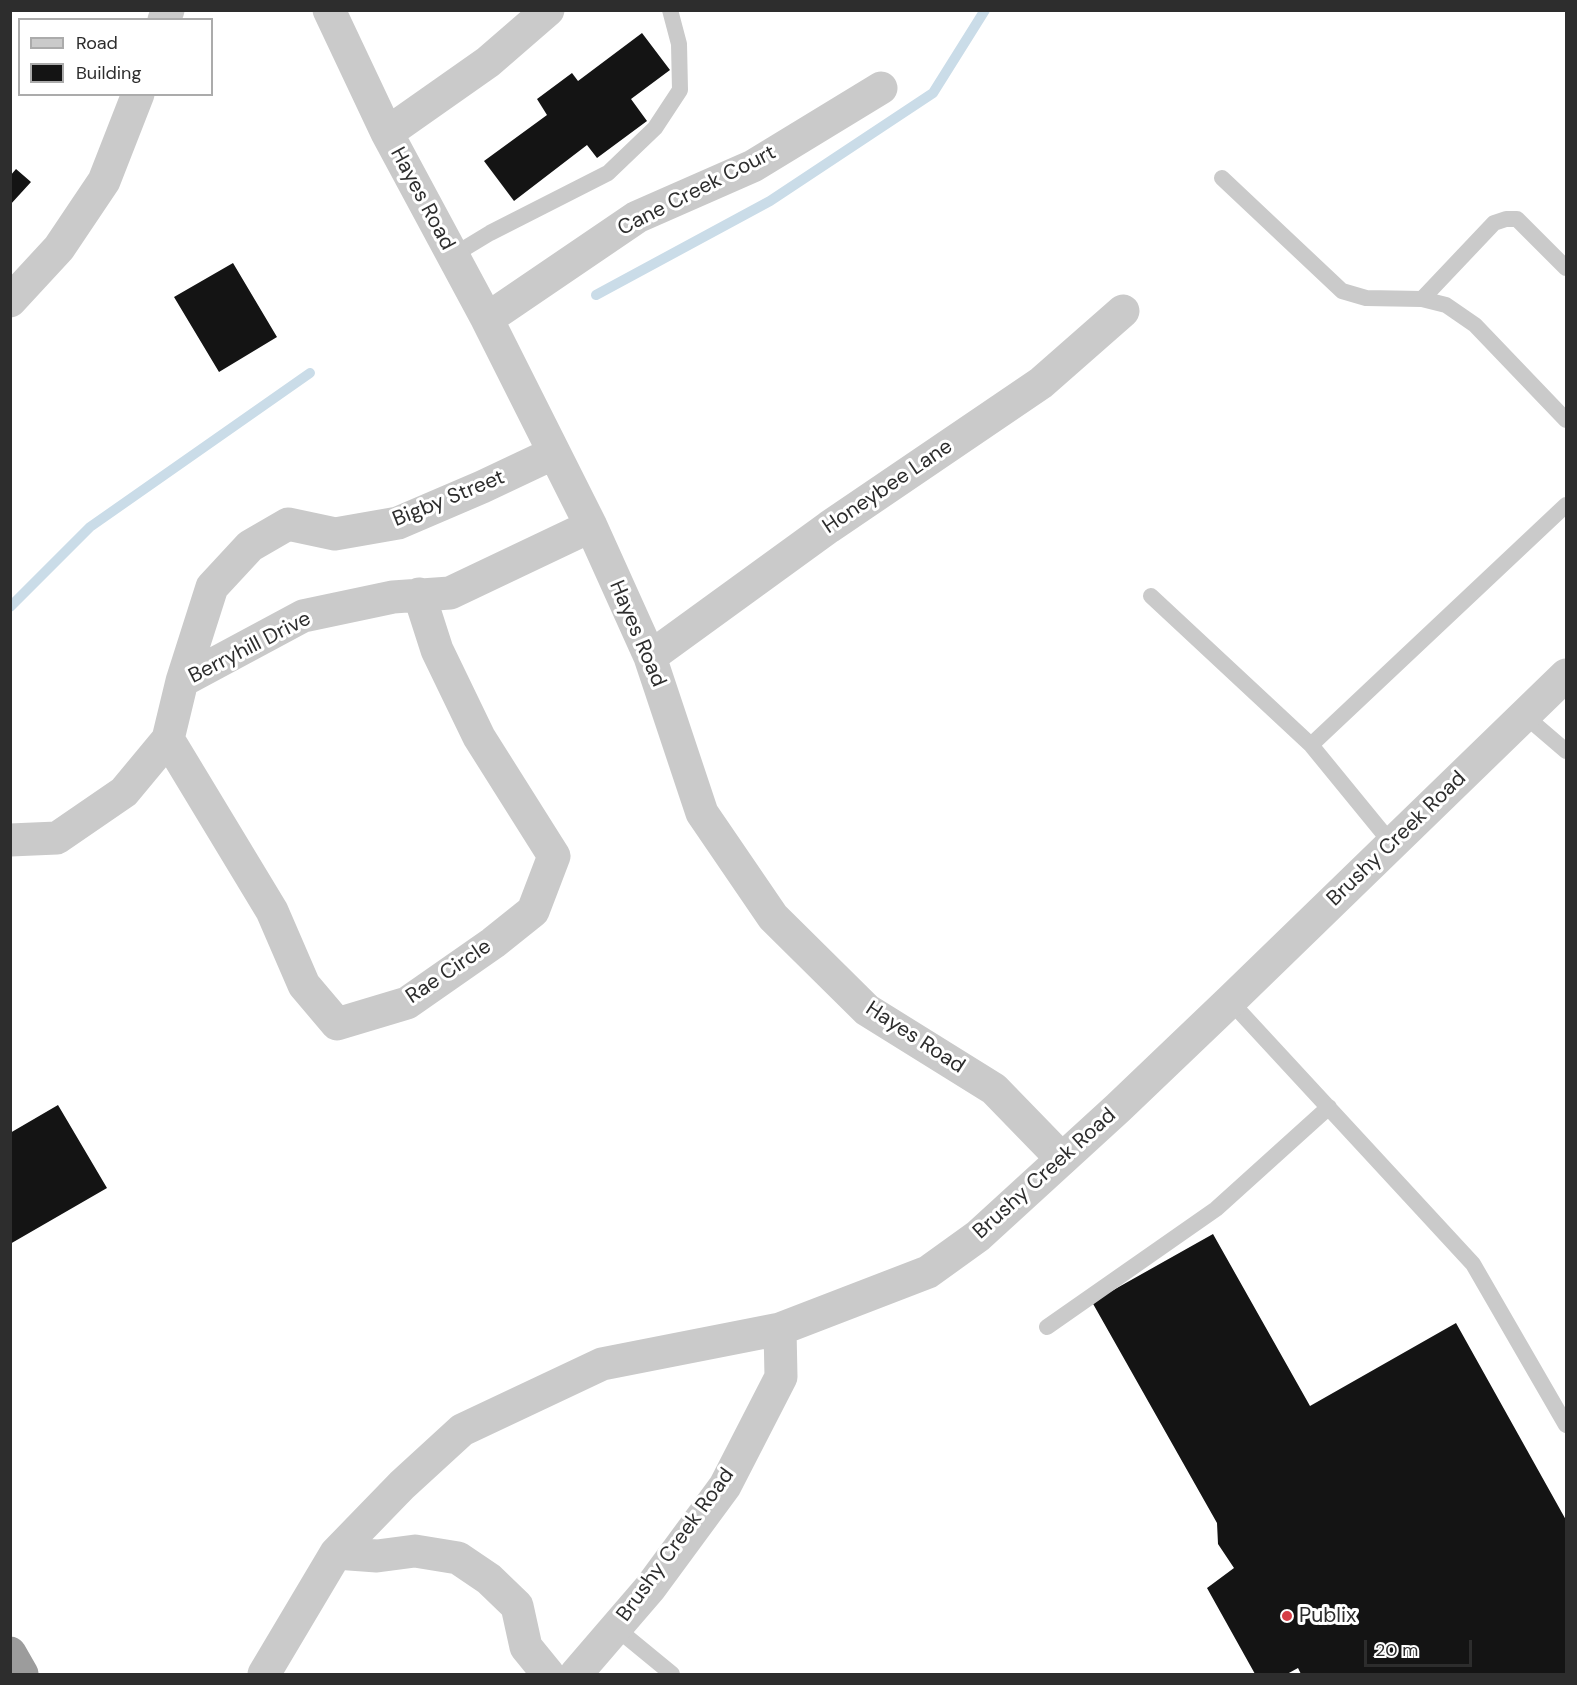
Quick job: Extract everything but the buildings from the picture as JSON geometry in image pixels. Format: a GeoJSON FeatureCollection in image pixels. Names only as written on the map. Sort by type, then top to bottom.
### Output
{"type":"FeatureCollection","features":[{"type":"Feature","properties":{"kind":"highway"},"geometry":{"type":"LineString","coordinates":[[10,1653],[22,1674]]}},
{"type":"Feature","properties":{"kind":"street","name":"Hayes Road"},"geometry":{"type":"LineString","coordinates":[[329,10],[387,133],[487,319],[591,526],[650,657],[702,813],[773,917],[867,1010],[994,1089],[1062,1159]]}},
{"type":"Feature","properties":{"kind":"street"},"geometry":{"type":"LineString","coordinates":[[387,133],[488,62],[548,10]]}},
{"type":"Feature","properties":{"kind":"street","name":"Cane Creek Court"},"geometry":{"type":"LineString","coordinates":[[487,319],[637,217],[753,166],[881,88]]}},
{"type":"Feature","properties":{"kind":"street"},"geometry":{"type":"LineString","coordinates":[[10,301],[59,248],[104,181],[137,96]]}},
{"type":"Feature","properties":{"kind":"street","name":"Honeybee Lane"},"geometry":{"type":"LineString","coordinates":[[650,657],[829,527],[1041,383],[1123,311]]}},
{"type":"Feature","properties":{"kind":"street","name":"Bigby Street"},"geometry":{"type":"LineString","coordinates":[[182,681],[212,587],[250,546],[288,524],[335,534],[398,523],[554,453]]}},
{"type":"Feature","properties":{"kind":"street","name":"Berryhill Drive"},"geometry":{"type":"LineString","coordinates":[[10,840],[57,838],[124,792],[168,739],[182,681],[303,616],[393,597],[450,593],[591,526]]}},
{"type":"Feature","properties":{"kind":"street","name":"Rae Circle"},"geometry":{"type":"LineString","coordinates":[[168,739],[272,911],[304,985],[337,1024],[407,1003],[493,943],[532,910],[554,856],[479,736],[437,650],[419,594]]}},
{"type":"Feature","properties":{"kind":"street","name":"Brushy Creek Road"},"geometry":{"type":"LineString","coordinates":[[576,1674],[650,1588],[725,1486],[781,1377],[780,1329],[928,1272],[978,1236],[1230,1001],[1566,675]]}},
{"type":"Feature","properties":{"kind":"street"},"geometry":{"type":"LineString","coordinates":[[264,1674],[336,1553],[402,1485],[462,1430],[602,1364],[780,1329]]}},
{"type":"Feature","properties":{"kind":"street"},"geometry":{"type":"LineString","coordinates":[[336,1553],[377,1556],[415,1551],[458,1558],[489,1580],[517,1606],[526,1647],[548,1674]]}},
{"type":"Feature","properties":{"kind":"lane"},"geometry":{"type":"LineString","coordinates":[[452,256],[490,233],[608,173],[655,128],[680,90],[679,44],[670,10]]}},
{"type":"Feature","properties":{"kind":"lane"},"geometry":{"type":"LineString","coordinates":[[1222,178],[1342,291],[1366,298],[1422,299],[1446,304],[1475,326],[1566,420]]}},
{"type":"Feature","properties":{"kind":"lane"},"geometry":{"type":"LineString","coordinates":[[1422,299],[1494,224],[1506,219],[1517,219],[1566,268]]}},
{"type":"Feature","properties":{"kind":"lane"},"geometry":{"type":"LineString","coordinates":[[1311,745],[1566,505]]}},
{"type":"Feature","properties":{"kind":"lane"},"geometry":{"type":"LineString","coordinates":[[1151,596],[1311,745],[1392,844]]}},
{"type":"Feature","properties":{"kind":"lane"},"geometry":{"type":"LineString","coordinates":[[1524,715],[1566,752]]}},
{"type":"Feature","properties":{"kind":"lane"},"geometry":{"type":"LineString","coordinates":[[1230,1001],[1473,1264],[1566,1425]]}},
{"type":"Feature","properties":{"kind":"lane"},"geometry":{"type":"LineString","coordinates":[[1047,1327],[1215,1209],[1329,1107]]}},
{"type":"Feature","properties":{"kind":"lane"},"geometry":{"type":"LineString","coordinates":[[616,1628],[672,1674]]}},
{"type":"Feature","properties":{"kind":"waterway"},"geometry":{"type":"LineString","coordinates":[[596,295],[770,201],[933,93],[985,10]]}},
{"type":"Feature","properties":{"kind":"waterway"},"geometry":{"type":"LineString","coordinates":[[10,607],[90,527],[310,373]]}},
{"type":"Feature","properties":{"kind":"place","name":"Publix"},"geometry":{"type":"Point","coordinates":[1287,1616]}}]}
